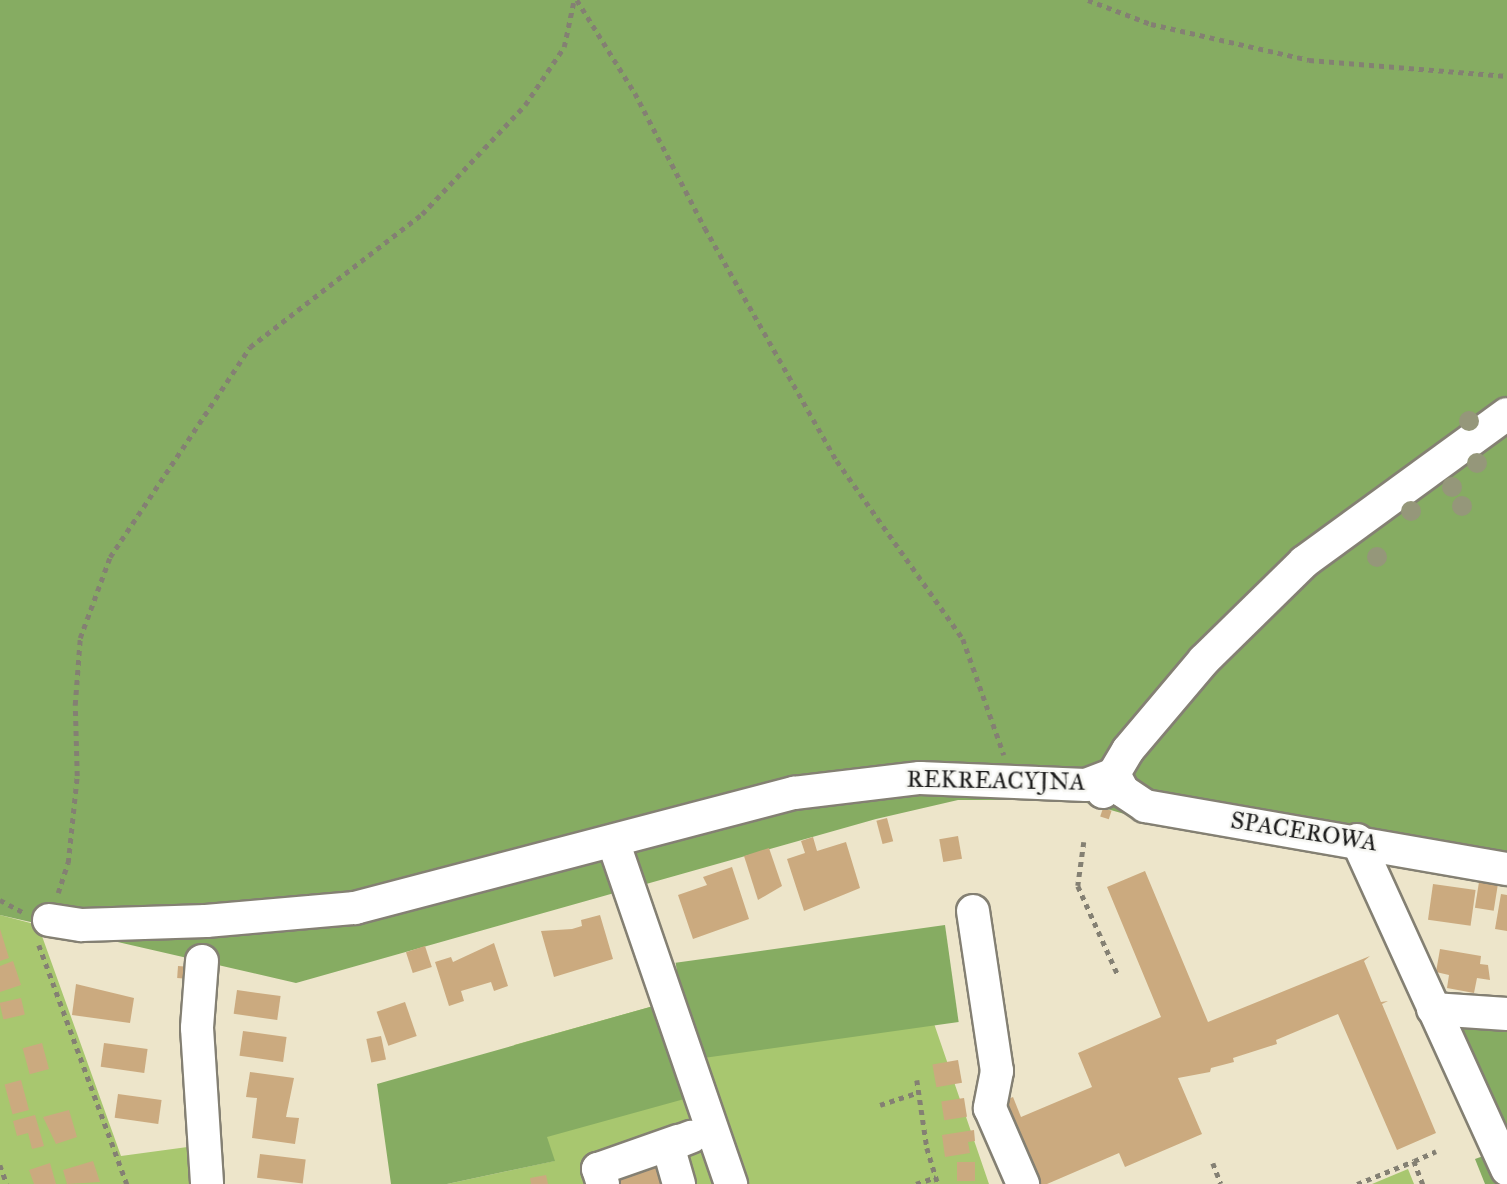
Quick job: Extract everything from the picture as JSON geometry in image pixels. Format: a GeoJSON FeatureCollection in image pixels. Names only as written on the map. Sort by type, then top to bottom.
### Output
{"type":"FeatureCollection","features":[{"type":"Feature","properties":{"kind":"street","name":"REKREACYJNA"},"geometry":{"type":"LineString","coordinates":[[49,920],[82,925],[206,921],[355,908],[807,791],[920,778],[1015,785],[1086,785],[1114,774],[1204,660],[1304,562],[1507,414]]}},
{"type":"Feature","properties":{"kind":"street"},"geometry":{"type":"LineString","coordinates":[[1095,806],[1114,774]]}},
{"type":"Feature","properties":{"kind":"street","name":"SPACEROWA"},"geometry":{"type":"LineString","coordinates":[[1114,774],[1123,791],[1145,806],[1357,840],[1507,869]]}},
{"type":"Feature","properties":{"kind":"street"},"geometry":{"type":"LineString","coordinates":[[1357,840],[1507,1169]]}},
{"type":"Feature","properties":{"kind":"street"},"geometry":{"type":"LineString","coordinates":[[613,842],[732,1184]]}},
{"type":"Feature","properties":{"kind":"street"},"geometry":{"type":"LineString","coordinates":[[974,911],[997,1071],[989,1108],[1023,1184]]}},
{"type":"Feature","properties":{"kind":"street"},"geometry":{"type":"LineString","coordinates":[[202,961],[197,1028],[207,1184]]}},
{"type":"Feature","properties":{"kind":"street"},"geometry":{"type":"LineString","coordinates":[[1433,1009],[1507,1014]]}},
{"type":"Feature","properties":{"kind":"street"},"geometry":{"type":"LineString","coordinates":[[603,1184],[598,1169],[712,1129]]}},
{"type":"Feature","properties":{"kind":"street"},"geometry":{"type":"LineString","coordinates":[[678,1141],[670,1152],[679,1184]]}},
{"type":"Feature","properties":{"kind":"path"},"geometry":{"type":"LineString","coordinates":[[576,0],[635,93],[705,228],[837,461],[963,639],[1015,785]]}},
{"type":"Feature","properties":{"kind":"path"},"geometry":{"type":"LineString","coordinates":[[49,920],[68,863],[77,776],[75,705],[80,638],[110,557],[250,347],[422,214],[525,105],[564,47],[576,0]]}},
{"type":"Feature","properties":{"kind":"path"},"geometry":{"type":"LineString","coordinates":[[1088,0],[1151,24],[1309,60],[1507,76]]}},
{"type":"Feature","properties":{"kind":"path"},"geometry":{"type":"LineString","coordinates":[[1084,842],[1078,886],[1118,975]]}},
{"type":"Feature","properties":{"kind":"path"},"geometry":{"type":"LineString","coordinates":[[53,977],[127,1184]]}},
{"type":"Feature","properties":{"kind":"path"},"geometry":{"type":"LineString","coordinates":[[917,1080],[938,1184]]}},
{"type":"Feature","properties":{"kind":"path"},"geometry":{"type":"LineString","coordinates":[[880,1105],[919,1092]]}},
{"type":"Feature","properties":{"kind":"path"},"geometry":{"type":"LineString","coordinates":[[1357,1184],[1436,1151]]}},
{"type":"Feature","properties":{"kind":"path"},"geometry":{"type":"LineString","coordinates":[[1414,1161],[1423,1184]]}},
{"type":"Feature","properties":{"kind":"path"},"geometry":{"type":"LineString","coordinates":[[1213,1163],[1221,1184]]}},
{"type":"Feature","properties":{"kind":"path"},"geometry":{"type":"LineString","coordinates":[[0,1165],[7,1184]]}},
{"type":"Feature","properties":{"kind":"path"},"geometry":{"type":"LineString","coordinates":[[916,1184],[936,1177]]}},
{"type":"Feature","properties":{"kind":"green space"},"geometry":{"type":"Polygon","coordinates":[[[0,0],[1507,0],[1507,880],[1375,853],[1319,854],[1173,828],[1076,800],[958,800],[876,819],[296,983],[0,915],[0,0]]]}},
{"type":"Feature","properties":{"kind":"green space"},"geometry":{"type":"Polygon","coordinates":[[[0,915],[38,925],[121,1156],[195,1146],[215,1184],[0,1184],[0,915]]]}},
{"type":"Feature","properties":{"kind":"green space"},"geometry":{"type":"Polygon","coordinates":[[[945,925],[959,1022],[689,1060],[676,963],[945,925]]]}},
{"type":"Feature","properties":{"kind":"green space"},"geometry":{"type":"Polygon","coordinates":[[[904,936],[989,1184],[447,1184],[554,1161],[514,1045],[904,936]]]}},
{"type":"Feature","properties":{"kind":"green space"},"geometry":{"type":"Polygon","coordinates":[[[1446,994],[1507,1005],[1507,1134],[1446,994]]]}},
{"type":"Feature","properties":{"kind":"green space"},"geometry":{"type":"Polygon","coordinates":[[[657,1005],[688,1098],[547,1137],[555,1161],[447,1184],[391,1184],[377,1084],[657,1005]]]}},
{"type":"Feature","properties":{"kind":"green space"},"geometry":{"type":"Polygon","coordinates":[[[1486,1155],[1499,1184],[1485,1184],[1475,1159],[1486,1155]]]}},
{"type":"Feature","properties":{"kind":"green space"},"geometry":{"type":"Polygon","coordinates":[[[1408,1169],[1414,1184],[1372,1184],[1408,1169]]]}},
{"type":"Feature","properties":{"kind":"building"},"geometry":{"type":"Polygon","coordinates":[[[1103,808],[1112,811],[1109,819],[1100,817],[1103,808]]]}},
{"type":"Feature","properties":{"kind":"building"},"geometry":{"type":"Polygon","coordinates":[[[887,818],[893,841],[883,844],[876,821],[887,818]]]}},
{"type":"Feature","properties":{"kind":"building"},"geometry":{"type":"Polygon","coordinates":[[[958,836],[962,859],[943,862],[939,839],[958,836]]]}},
{"type":"Feature","properties":{"kind":"building"},"geometry":{"type":"Polygon","coordinates":[[[813,837],[817,851],[846,842],[860,888],[804,911],[787,859],[805,853],[801,841],[813,837]]]}},
{"type":"Feature","properties":{"kind":"building"},"geometry":{"type":"Polygon","coordinates":[[[769,848],[782,886],[758,900],[744,856],[769,848]]]}},
{"type":"Feature","properties":{"kind":"building"},"geometry":{"type":"Polygon","coordinates":[[[732,867],[749,919],[693,939],[678,895],[707,885],[703,877],[732,867]]]}},
{"type":"Feature","properties":{"kind":"building"},"geometry":{"type":"Polygon","coordinates":[[[1145,871],[1208,1022],[1370,956],[1364,961],[1381,1002],[1388,1001],[1382,1004],[1436,1133],[1397,1150],[1338,1014],[1276,1040],[1277,1044],[1233,1058],[1234,1062],[1211,1068],[1210,1072],[1178,1078],[1202,1134],[1125,1167],[1119,1153],[1047,1184],[1029,1184],[993,1105],[1013,1097],[1021,1117],[1092,1087],[1078,1053],[1161,1017],[1107,887],[1145,871]]]}},
{"type":"Feature","properties":{"kind":"building"},"geometry":{"type":"Polygon","coordinates":[[[1479,882],[1498,885],[1494,911],[1475,908],[1479,882]]]}},
{"type":"Feature","properties":{"kind":"building"},"geometry":{"type":"Polygon","coordinates":[[[1433,884],[1476,890],[1471,926],[1428,920],[1433,884]]]}},
{"type":"Feature","properties":{"kind":"building"},"geometry":{"type":"Polygon","coordinates":[[[1501,894],[1507,895],[1507,931],[1495,929],[1501,894]]]}},
{"type":"Feature","properties":{"kind":"building"},"geometry":{"type":"Polygon","coordinates":[[[600,915],[613,959],[554,977],[541,931],[572,929],[582,926],[581,920],[600,915]]]}},
{"type":"Feature","properties":{"kind":"building"},"geometry":{"type":"Polygon","coordinates":[[[0,929],[9,958],[0,961],[0,929]]]}},
{"type":"Feature","properties":{"kind":"building"},"geometry":{"type":"Polygon","coordinates":[[[494,943],[508,986],[494,991],[491,982],[461,991],[464,1001],[449,1006],[435,962],[451,957],[453,962],[494,943]]]}},
{"type":"Feature","properties":{"kind":"building"},"geometry":{"type":"Polygon","coordinates":[[[425,946],[432,967],[413,973],[406,952],[425,946]]]}},
{"type":"Feature","properties":{"kind":"building"},"geometry":{"type":"Polygon","coordinates":[[[1440,949],[1481,956],[1480,964],[1488,965],[1490,980],[1477,978],[1474,993],[1447,988],[1449,975],[1436,972],[1440,949]]]}},
{"type":"Feature","properties":{"kind":"building"},"geometry":{"type":"Polygon","coordinates":[[[13,961],[21,985],[0,992],[0,966],[13,961]]]}},
{"type":"Feature","properties":{"kind":"building"},"geometry":{"type":"Polygon","coordinates":[[[178,966],[191,967],[190,979],[177,978],[178,966]]]}},
{"type":"Feature","properties":{"kind":"building"},"geometry":{"type":"Polygon","coordinates":[[[76,984],[134,998],[130,1023],[72,1015],[76,984]]]}},
{"type":"Feature","properties":{"kind":"building"},"geometry":{"type":"Polygon","coordinates":[[[237,990],[281,996],[277,1020],[234,1014],[237,990]]]}},
{"type":"Feature","properties":{"kind":"building"},"geometry":{"type":"Polygon","coordinates":[[[21,998],[25,1015],[3,1020],[0,1003],[21,998]]]}},
{"type":"Feature","properties":{"kind":"building"},"geometry":{"type":"Polygon","coordinates":[[[405,1002],[417,1036],[388,1046],[377,1012],[405,1002]]]}},
{"type":"Feature","properties":{"kind":"building"},"geometry":{"type":"Polygon","coordinates":[[[243,1031],[287,1037],[283,1062],[240,1056],[243,1031]]]}},
{"type":"Feature","properties":{"kind":"building"},"geometry":{"type":"Polygon","coordinates":[[[381,1036],[386,1059],[371,1063],[366,1039],[381,1036]]]}},
{"type":"Feature","properties":{"kind":"building"},"geometry":{"type":"Polygon","coordinates":[[[42,1043],[49,1069],[30,1074],[23,1048],[42,1043]]]}},
{"type":"Feature","properties":{"kind":"building"},"geometry":{"type":"Polygon","coordinates":[[[104,1043],[148,1049],[144,1073],[101,1067],[104,1043]]]}},
{"type":"Feature","properties":{"kind":"building"},"geometry":{"type":"Polygon","coordinates":[[[958,1060],[962,1083],[936,1087],[932,1065],[958,1060]]]}},
{"type":"Feature","properties":{"kind":"building"},"geometry":{"type":"Polygon","coordinates":[[[250,1072],[294,1078],[286,1117],[299,1118],[295,1144],[252,1138],[257,1098],[246,1097],[250,1072]]]}},
{"type":"Feature","properties":{"kind":"building"},"geometry":{"type":"Polygon","coordinates":[[[21,1080],[29,1110],[13,1114],[5,1084],[21,1080]]]}},
{"type":"Feature","properties":{"kind":"building"},"geometry":{"type":"Polygon","coordinates":[[[118,1094],[162,1100],[158,1124],[115,1118],[118,1094]]]}},
{"type":"Feature","properties":{"kind":"building"},"geometry":{"type":"Polygon","coordinates":[[[964,1098],[967,1117],[944,1120],[941,1102],[964,1098]]]}},
{"type":"Feature","properties":{"kind":"building"},"geometry":{"type":"Polygon","coordinates":[[[69,1110],[77,1137],[56,1144],[43,1117],[69,1110]]]}},
{"type":"Feature","properties":{"kind":"building"},"geometry":{"type":"Polygon","coordinates":[[[35,1115],[44,1146],[32,1149],[28,1133],[17,1136],[13,1121],[35,1115]]]}},
{"type":"Feature","properties":{"kind":"building"},"geometry":{"type":"Polygon","coordinates":[[[974,1130],[975,1141],[968,1142],[970,1153],[945,1157],[942,1135],[974,1130]]]}},
{"type":"Feature","properties":{"kind":"building"},"geometry":{"type":"Polygon","coordinates":[[[260,1154],[306,1160],[303,1183],[257,1178],[260,1154]]]}},
{"type":"Feature","properties":{"kind":"building"},"geometry":{"type":"Polygon","coordinates":[[[653,1160],[661,1184],[615,1184],[611,1175],[653,1160]]]}},
{"type":"Feature","properties":{"kind":"building"},"geometry":{"type":"Polygon","coordinates":[[[93,1161],[100,1182],[67,1184],[63,1170],[93,1161]]]}},
{"type":"Feature","properties":{"kind":"building"},"geometry":{"type":"Polygon","coordinates":[[[957,1162],[975,1162],[975,1181],[957,1181],[957,1162]]]}},
{"type":"Feature","properties":{"kind":"building"},"geometry":{"type":"Polygon","coordinates":[[[50,1163],[56,1184],[34,1184],[29,1170],[50,1163]]]}},
{"type":"Feature","properties":{"kind":"building"},"geometry":{"type":"Polygon","coordinates":[[[546,1175],[548,1184],[531,1184],[530,1178],[546,1175]]]}}]}
